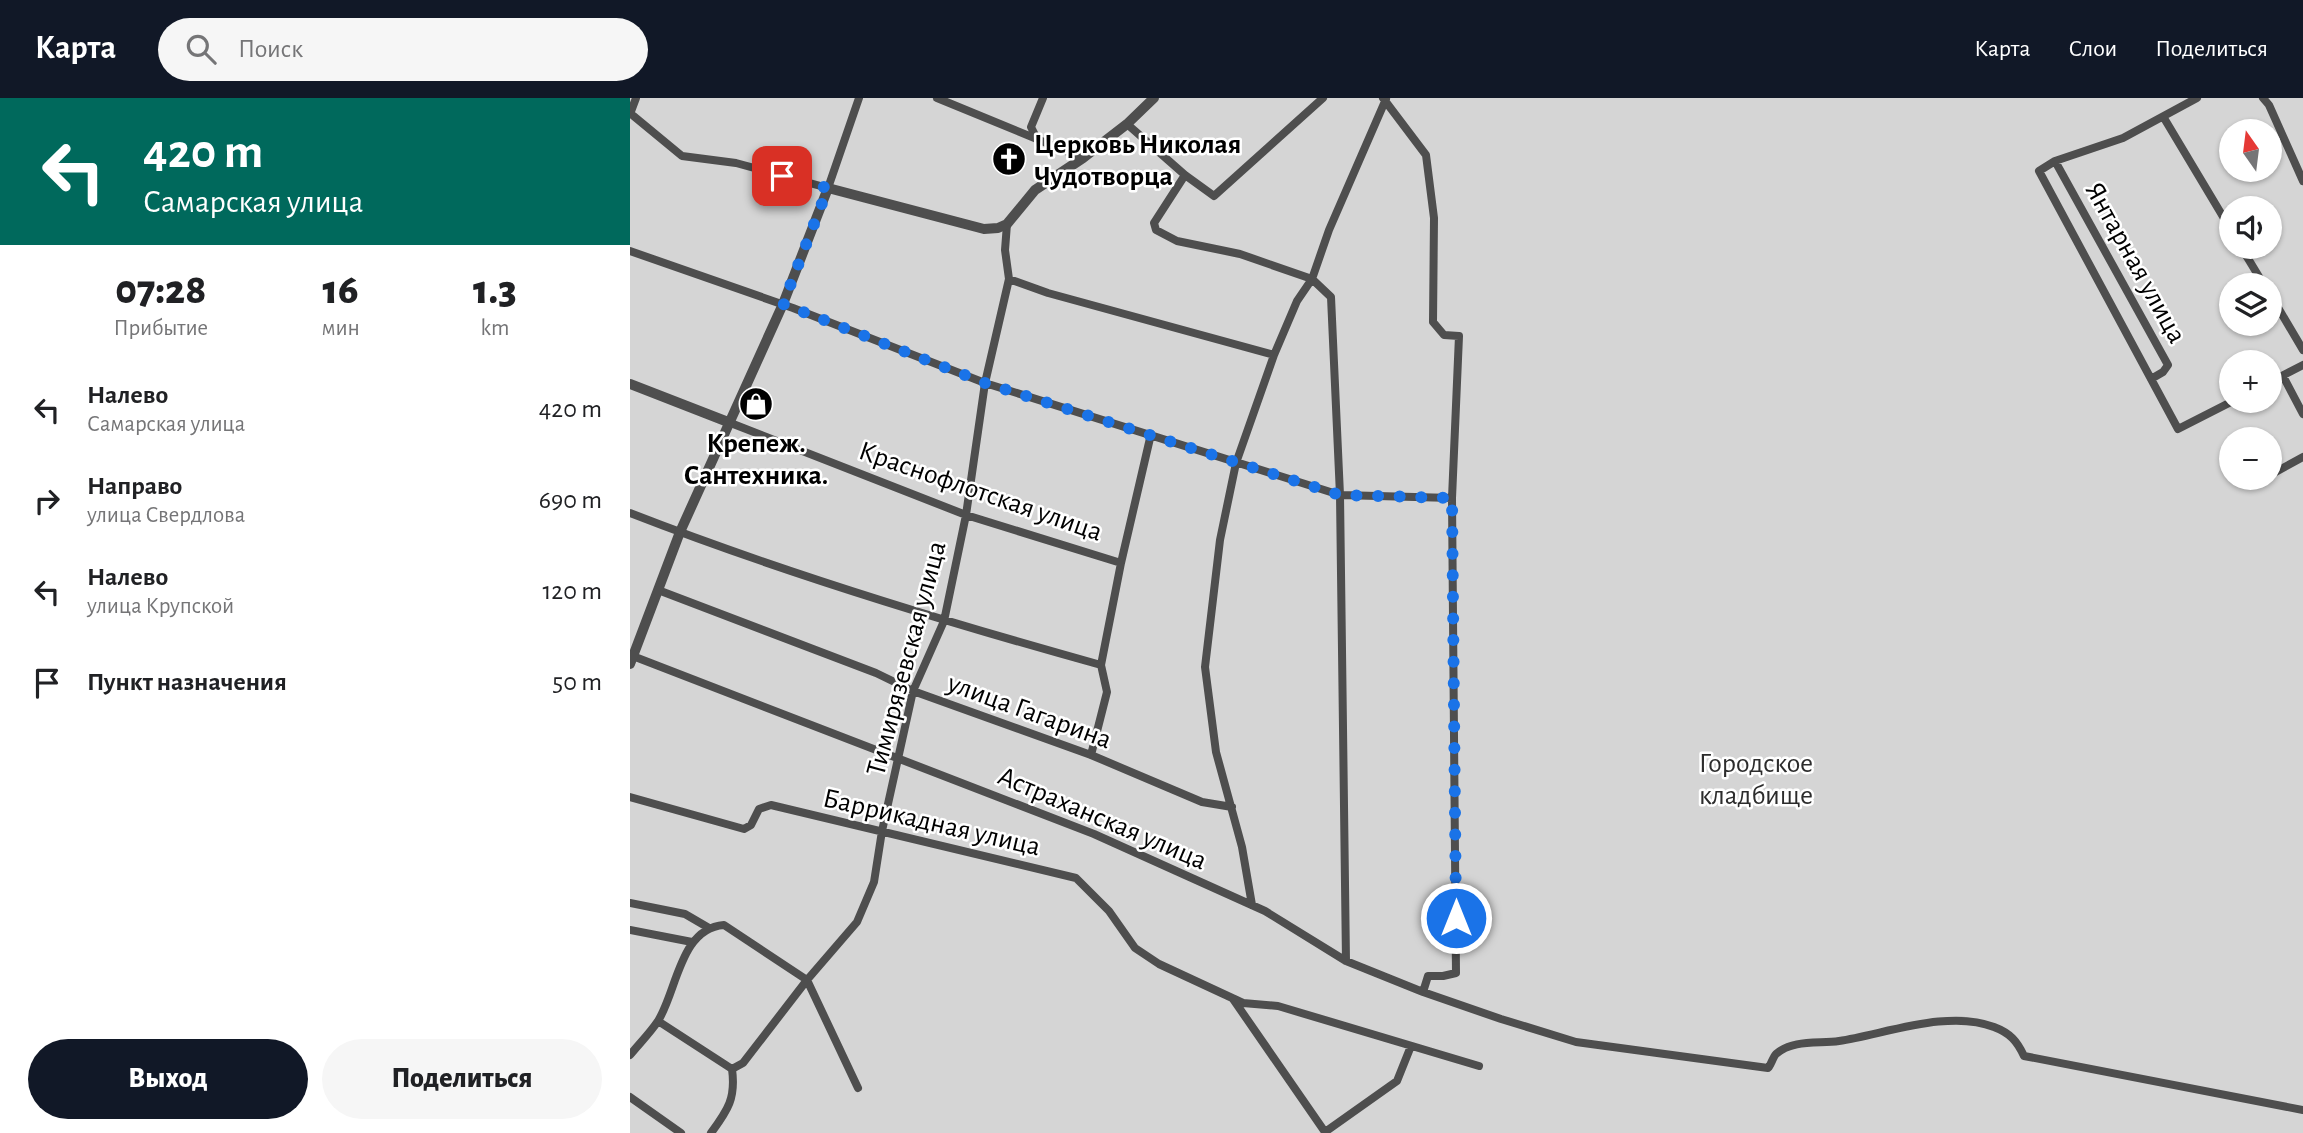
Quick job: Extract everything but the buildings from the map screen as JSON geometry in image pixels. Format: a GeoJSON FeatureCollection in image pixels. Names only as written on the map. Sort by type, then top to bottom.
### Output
{"type":"FeatureCollection","features":[{"type":"Feature","properties":{"kind":"street"},"geometry":{"type":"LineString","coordinates":[[636,98],[630,114],[682,156],[736,163],[984,229],[998,229],[1007,224],[1035,190],[1127,124],[1154,98]]}},
{"type":"Feature","properties":{"kind":"street"},"geometry":{"type":"LineString","coordinates":[[631,659],[680,532],[783,304],[859,98]]}},
{"type":"Feature","properties":{"kind":"street"},"geometry":{"type":"LineString","coordinates":[[937,98],[1083,158]]}},
{"type":"Feature","properties":{"kind":"street"},"geometry":{"type":"LineString","coordinates":[[1038,141],[1031,127],[1043,98]]}},
{"type":"Feature","properties":{"kind":"street"},"geometry":{"type":"LineString","coordinates":[[1127,124],[1185,175],[1214,196],[1323,98]]}},
{"type":"Feature","properties":{"kind":"street"},"geometry":{"type":"LineString","coordinates":[[2197,98],[2123,138],[2055,161],[2039,171],[2178,429],[2219,408]]}},
{"type":"Feature","properties":{"kind":"street"},"geometry":{"type":"LineString","coordinates":[[2263,98],[2269,105],[2303,181]]}},
{"type":"Feature","properties":{"kind":"street"},"geometry":{"type":"LineString","coordinates":[[1252,905],[1232,807],[1216,752],[1205,667],[1220,540],[1236,463],[1274,355],[1297,301],[1311,279],[1385,99]]}},
{"type":"Feature","properties":{"kind":"street"},"geometry":{"type":"LineString","coordinates":[[1385,99],[1426,155],[1434,218],[1433,322],[1444,335],[1459,336],[1452,498],[1456,973],[1428,976],[1423,992]]}},
{"type":"Feature","properties":{"kind":"street"},"geometry":{"type":"LineString","coordinates":[[2164,118],[2219,210]]}},
{"type":"Feature","properties":{"kind":"street","name":"Янтарная улица"},"geometry":{"type":"LineString","coordinates":[[2055,161],[2168,365],[2163,372],[2151,379]]}},
{"type":"Feature","properties":{"kind":"street"},"geometry":{"type":"LineString","coordinates":[[1185,175],[1154,223],[1156,230],[1178,241],[1240,254],[1311,279],[1331,297],[1340,495],[1346,961]]}},
{"type":"Feature","properties":{"kind":"street","name":"Тимирязевская улица"},"geometry":{"type":"LineString","coordinates":[[732,1069],[743,1063],[807,980],[857,922],[874,882],[882,831],[913,691],[944,621],[967,515],[985,383],[1009,279],[1007,224]]}},
{"type":"Feature","properties":{"kind":"street"},"geometry":{"type":"LineString","coordinates":[[630,251],[783,304],[985,383],[1340,495],[1452,498]]}},
{"type":"Feature","properties":{"kind":"street"},"geometry":{"type":"LineString","coordinates":[[1009,279],[1048,293],[1274,355]]}},
{"type":"Feature","properties":{"kind":"street"},"geometry":{"type":"LineString","coordinates":[[2282,314],[2303,350]]}},
{"type":"Feature","properties":{"kind":"street"},"geometry":{"type":"LineString","coordinates":[[2303,365],[2283,376],[2303,414]]}},
{"type":"Feature","properties":{"kind":"street","name":"Краснофлотская улица"},"geometry":{"type":"LineString","coordinates":[[630,384],[967,515],[1121,563]]}},
{"type":"Feature","properties":{"kind":"street"},"geometry":{"type":"LineString","coordinates":[[1091,755],[1107,692],[1101,665],[1151,434]]}},
{"type":"Feature","properties":{"kind":"street"},"geometry":{"type":"LineString","coordinates":[[2282,469],[2303,457]]}},
{"type":"Feature","properties":{"kind":"street"},"geometry":{"type":"LineString","coordinates":[[630,513],[944,621],[1101,665]]}},
{"type":"Feature","properties":{"kind":"street","name":"улица Гагарина"},"geometry":{"type":"LineString","coordinates":[[658,590],[876,674],[913,691],[1091,755],[1202,802],[1232,807]]}},
{"type":"Feature","properties":{"kind":"street","name":"Астраханская улица"},"geometry":{"type":"LineString","coordinates":[[631,659],[1094,834],[1252,905],[1346,961],[1423,992],[1576,1042],[1768,1069],[1776,1054],[1796,1045],[1836,1041],[1932,1023],[1964,1022],[1993,1026],[2015,1039],[2024,1056],[2303,1110]]}},
{"type":"Feature","properties":{"kind":"street","name":"Баррикадная улица"},"geometry":{"type":"LineString","coordinates":[[630,797],[744,829],[751,825],[759,809],[771,805],[1076,878],[1109,911],[1135,948],[1144,956],[1243,1003],[1278,1006],[1479,1066]]}},
{"type":"Feature","properties":{"kind":"street"},"geometry":{"type":"LineString","coordinates":[[630,903],[685,914],[709,928]]}},
{"type":"Feature","properties":{"kind":"street"},"geometry":{"type":"LineString","coordinates":[[630,1055],[658,1021],[692,942],[709,928],[724,925],[807,980],[858,1088]]}},
{"type":"Feature","properties":{"kind":"street"},"geometry":{"type":"LineString","coordinates":[[630,930],[692,942]]}},
{"type":"Feature","properties":{"kind":"street"},"geometry":{"type":"LineString","coordinates":[[1231,996],[1325,1132],[1397,1082],[1411,1046]]}},
{"type":"Feature","properties":{"kind":"street"},"geometry":{"type":"LineString","coordinates":[[658,1021],[732,1069],[734,1084],[729,1108],[711,1133]]}},
{"type":"Feature","properties":{"kind":"street"},"geometry":{"type":"LineString","coordinates":[[630,1097],[681,1133]]}},
{"type":"Feature","properties":{"kind":"green space","name":"Городское кладбище"},"geometry":{"type":"Polygon","coordinates":[[[630,98],[2303,98],[2303,1133],[630,1133],[630,98]]]}},
{"type":"Feature","properties":{"kind":"place","name":"Церковь Николая Чудотворца"},"geometry":{"type":"Point","coordinates":[1009,159]}},
{"type":"Feature","properties":{"kind":"place","name":"Крепеж. Сантехника."},"geometry":{"type":"Point","coordinates":[756,404]}},
{"type":"Feature","properties":{"kind":"route"},"geometry":{"type":"LineString","coordinates":[[782,176],[828,188],[783,304],[985,383],[1340,495],[1452,498],[1456,918]]}}]}
